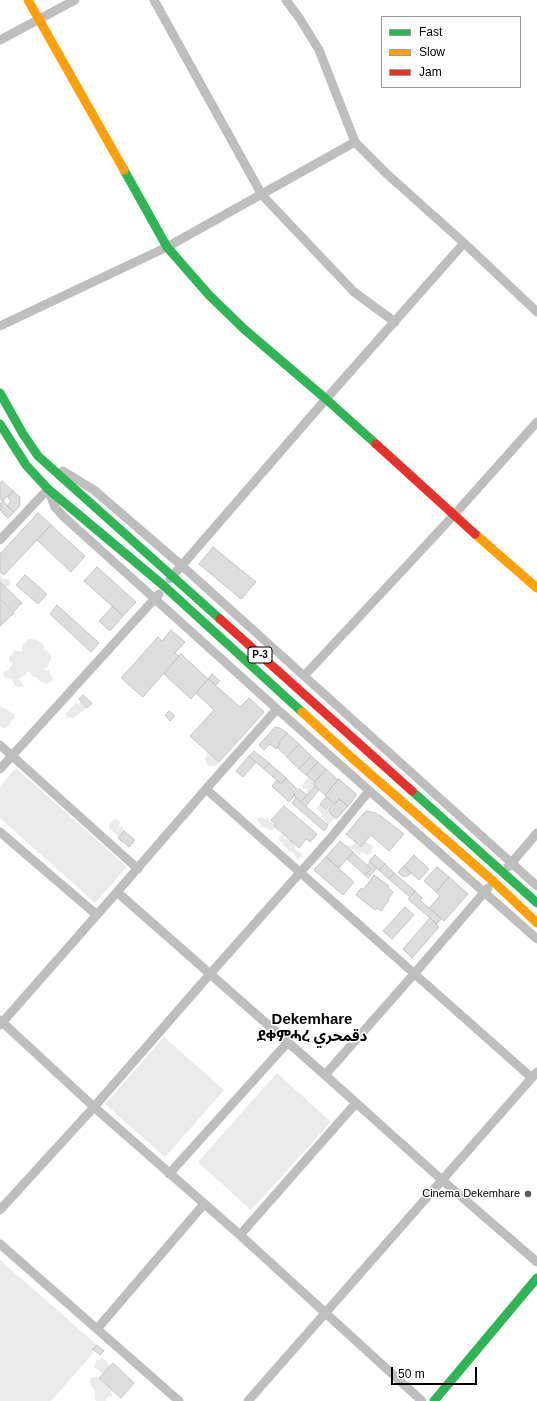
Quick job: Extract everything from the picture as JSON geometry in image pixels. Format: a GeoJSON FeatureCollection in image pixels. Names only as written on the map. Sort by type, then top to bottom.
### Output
{"type":"FeatureCollection","features":[{"type":"Feature","properties":{"kind":"main road"},"geometry":{"type":"LineString","coordinates":[[28,0],[167,247],[209,295],[244,329],[326,399],[537,588]]}},
{"type":"Feature","properties":{"kind":"main road","name":"P-3"},"geometry":{"type":"LineString","coordinates":[[0,393],[23,434],[38,456],[537,903]]}},
{"type":"Feature","properties":{"kind":"main road","name":"P-3"},"geometry":{"type":"LineString","coordinates":[[0,424],[26,465],[48,489],[164,586],[352,758],[494,882],[537,923]]}},
{"type":"Feature","properties":{"kind":"main road"},"geometry":{"type":"LineString","coordinates":[[360,744],[368,733]]}},
{"type":"Feature","properties":{"kind":"main road"},"geometry":{"type":"LineString","coordinates":[[343,768],[352,758]]}},
{"type":"Feature","properties":{"kind":"main road"},"geometry":{"type":"LineString","coordinates":[[434,1401],[537,1278]]}},
{"type":"Feature","properties":{"kind":"street"},"geometry":{"type":"LineString","coordinates":[[0,40],[75,0]]}},
{"type":"Feature","properties":{"kind":"street"},"geometry":{"type":"LineString","coordinates":[[154,0],[262,195],[354,292],[395,322]]}},
{"type":"Feature","properties":{"kind":"street"},"geometry":{"type":"LineString","coordinates":[[286,0],[300,19],[319,50],[355,142],[387,174],[464,243],[537,312]]}},
{"type":"Feature","properties":{"kind":"street"},"geometry":{"type":"LineString","coordinates":[[0,326],[167,247],[355,142]]}},
{"type":"Feature","properties":{"kind":"street"},"geometry":{"type":"LineString","coordinates":[[0,769],[155,599],[181,565],[464,243]]}},
{"type":"Feature","properties":{"kind":"street"},"geometry":{"type":"LineString","coordinates":[[304,676],[454,515],[537,422]]}},
{"type":"Feature","properties":{"kind":"street"},"geometry":{"type":"LineString","coordinates":[[38,456],[94,490],[181,565],[537,886]]}},
{"type":"Feature","properties":{"kind":"street"},"geometry":{"type":"LineString","coordinates":[[0,540],[48,489],[55,507],[64,517],[343,768],[537,939]]}},
{"type":"Feature","properties":{"kind":"street"},"geometry":{"type":"LineString","coordinates":[[277,709],[138,869],[1,1023],[169,1174],[240,1235],[422,1401]]}},
{"type":"Feature","properties":{"kind":"street"},"geometry":{"type":"LineString","coordinates":[[0,746],[138,869]]}},
{"type":"Feature","properties":{"kind":"street"},"geometry":{"type":"LineString","coordinates":[[206,789],[414,974],[534,1075],[326,1314],[248,1401]]}},
{"type":"Feature","properties":{"kind":"street"},"geometry":{"type":"LineString","coordinates":[[0,1210],[94,1107],[301,872],[369,791]]}},
{"type":"Feature","properties":{"kind":"street"},"geometry":{"type":"LineString","coordinates":[[0,832],[96,915]]}},
{"type":"Feature","properties":{"kind":"street"},"geometry":{"type":"LineString","coordinates":[[325,1075],[537,833]]}},
{"type":"Feature","properties":{"kind":"street"},"geometry":{"type":"LineString","coordinates":[[117,892],[442,1180],[537,1262]]}},
{"type":"Feature","properties":{"kind":"street"},"geometry":{"type":"LineString","coordinates":[[169,1174],[288,1042]]}},
{"type":"Feature","properties":{"kind":"street"},"geometry":{"type":"LineString","coordinates":[[240,1235],[356,1103]]}},
{"type":"Feature","properties":{"kind":"street"},"geometry":{"type":"LineString","coordinates":[[97,1328],[204,1204]]}},
{"type":"Feature","properties":{"kind":"street"},"geometry":{"type":"LineString","coordinates":[[0,1244],[97,1328],[169,1398],[179,1401]]}},
{"type":"Feature","properties":{"kind":"shaded area"},"geometry":{"type":"Polygon","coordinates":[[[0,575],[3,579],[8,579],[11,583],[0,590],[0,575]]]}},
{"type":"Feature","properties":{"kind":"shaded area"},"geometry":{"type":"Polygon","coordinates":[[[30,639],[37,640],[43,644],[44,650],[51,655],[51,659],[47,667],[43,669],[46,671],[49,670],[49,674],[52,676],[53,680],[46,684],[38,680],[37,677],[33,677],[29,671],[19,679],[24,686],[15,686],[12,679],[10,680],[4,677],[3,672],[9,671],[9,668],[13,664],[9,661],[9,657],[14,651],[22,651],[23,644],[30,639]]]}},
{"type":"Feature","properties":{"kind":"shaded area"},"geometry":{"type":"Polygon","coordinates":[[[81,701],[87,708],[73,718],[68,718],[65,714],[75,703],[79,704],[81,701]]]}},
{"type":"Feature","properties":{"kind":"shaded area"},"geometry":{"type":"Polygon","coordinates":[[[0,706],[14,714],[14,719],[11,720],[7,728],[0,727],[0,706]]]}},
{"type":"Feature","properties":{"kind":"shaded area"},"geometry":{"type":"Polygon","coordinates":[[[207,751],[219,762],[214,767],[207,764],[205,758],[207,756],[207,751]]]}},
{"type":"Feature","properties":{"kind":"shaded area"},"geometry":{"type":"Polygon","coordinates":[[[16,768],[127,867],[95,903],[0,818],[0,786],[16,768]]]}},
{"type":"Feature","properties":{"kind":"shaded area"},"geometry":{"type":"Polygon","coordinates":[[[307,778],[315,782],[313,784],[315,786],[308,794],[306,792],[307,789],[304,789],[302,785],[307,778]]]}},
{"type":"Feature","properties":{"kind":"shaded area"},"geometry":{"type":"Polygon","coordinates":[[[332,802],[334,803],[329,809],[330,813],[335,818],[328,825],[322,817],[322,814],[316,809],[320,804],[327,809],[332,802]]]}},
{"type":"Feature","properties":{"kind":"shaded area"},"geometry":{"type":"Polygon","coordinates":[[[260,817],[265,819],[267,818],[269,821],[276,824],[273,830],[261,827],[261,824],[256,820],[260,817]]]}},
{"type":"Feature","properties":{"kind":"shaded area"},"geometry":{"type":"Polygon","coordinates":[[[114,819],[117,819],[120,822],[119,827],[122,827],[124,831],[120,837],[109,829],[109,825],[114,819]]]}},
{"type":"Feature","properties":{"kind":"shaded area"},"geometry":{"type":"Polygon","coordinates":[[[284,835],[284,839],[288,839],[294,843],[295,850],[301,853],[302,856],[298,860],[293,852],[288,851],[288,849],[283,845],[283,842],[280,842],[279,836],[284,835]]]}},
{"type":"Feature","properties":{"kind":"shaded area"},"geometry":{"type":"Polygon","coordinates":[[[355,842],[361,847],[366,842],[373,846],[371,853],[367,855],[361,852],[360,856],[354,850],[351,850],[345,845],[352,846],[355,842]]]}},
{"type":"Feature","properties":{"kind":"shaded area"},"geometry":{"type":"Polygon","coordinates":[[[164,1037],[224,1090],[165,1157],[105,1104],[164,1037]]]}},
{"type":"Feature","properties":{"kind":"shaded area"},"geometry":{"type":"Polygon","coordinates":[[[277,1073],[331,1122],[251,1210],[198,1162],[277,1073]]]}},
{"type":"Feature","properties":{"kind":"shaded area"},"geometry":{"type":"Polygon","coordinates":[[[0,1260],[97,1345],[93,1349],[95,1351],[51,1401],[0,1401],[0,1260]]]}},
{"type":"Feature","properties":{"kind":"shaded area"},"geometry":{"type":"Polygon","coordinates":[[[101,1358],[107,1361],[110,1366],[103,1374],[94,1367],[97,1359],[100,1360],[101,1358]]]}},
{"type":"Feature","properties":{"kind":"shaded area"},"geometry":{"type":"Polygon","coordinates":[[[91,1378],[99,1378],[112,1390],[112,1396],[108,1396],[106,1401],[96,1401],[95,1399],[95,1390],[91,1386],[90,1382],[91,1378]]]}},
{"type":"Feature","properties":{"kind":"building"},"geometry":{"type":"Polygon","coordinates":[[[2,481],[13,491],[3,501],[0,499],[0,483],[2,481]]]}},
{"type":"Feature","properties":{"kind":"building"},"geometry":{"type":"Polygon","coordinates":[[[13,491],[20,497],[19,507],[14,512],[7,506],[11,501],[8,497],[13,491]]]}},
{"type":"Feature","properties":{"kind":"building"},"geometry":{"type":"Polygon","coordinates":[[[3,501],[14,512],[8,518],[0,510],[0,504],[3,501]]]}},
{"type":"Feature","properties":{"kind":"building"},"geometry":{"type":"Polygon","coordinates":[[[38,513],[51,525],[4,575],[0,572],[0,554],[38,513]]]}},
{"type":"Feature","properties":{"kind":"building"},"geometry":{"type":"Polygon","coordinates":[[[51,525],[85,556],[71,572],[37,540],[51,525]]]}},
{"type":"Feature","properties":{"kind":"building"},"geometry":{"type":"Polygon","coordinates":[[[213,547],[256,582],[241,599],[199,564],[213,547]]]}},
{"type":"Feature","properties":{"kind":"building"},"geometry":{"type":"Polygon","coordinates":[[[97,567],[136,602],[123,616],[84,581],[97,567]]]}},
{"type":"Feature","properties":{"kind":"building"},"geometry":{"type":"Polygon","coordinates":[[[25,575],[47,594],[38,604],[16,585],[25,575]]]}},
{"type":"Feature","properties":{"kind":"building"},"geometry":{"type":"Polygon","coordinates":[[[0,582],[22,603],[13,612],[0,599],[0,582]]]}},
{"type":"Feature","properties":{"kind":"building"},"geometry":{"type":"Polygon","coordinates":[[[0,599],[14,613],[0,626],[0,599]]]}},
{"type":"Feature","properties":{"kind":"building"},"geometry":{"type":"Polygon","coordinates":[[[57,605],[99,643],[91,652],[50,614],[57,605]]]}},
{"type":"Feature","properties":{"kind":"building"},"geometry":{"type":"Polygon","coordinates":[[[113,606],[123,616],[110,631],[99,621],[113,606]]]}},
{"type":"Feature","properties":{"kind":"building"},"geometry":{"type":"Polygon","coordinates":[[[171,630],[185,642],[175,653],[179,656],[143,697],[121,678],[158,637],[162,641],[171,630]]]}},
{"type":"Feature","properties":{"kind":"building"},"geometry":{"type":"Polygon","coordinates":[[[181,654],[208,679],[191,699],[164,674],[181,654]]]}},
{"type":"Feature","properties":{"kind":"building"},"geometry":{"type":"Polygon","coordinates":[[[212,674],[220,681],[216,685],[208,679],[212,674]]]}},
{"type":"Feature","properties":{"kind":"building"},"geometry":{"type":"Polygon","coordinates":[[[208,679],[240,707],[249,698],[264,712],[219,762],[190,736],[214,710],[196,693],[208,679]]]}},
{"type":"Feature","properties":{"kind":"building"},"geometry":{"type":"Polygon","coordinates":[[[83,695],[92,703],[87,708],[79,699],[83,695]]]}},
{"type":"Feature","properties":{"kind":"building"},"geometry":{"type":"Polygon","coordinates":[[[169,711],[175,716],[170,721],[165,715],[169,711]]]}},
{"type":"Feature","properties":{"kind":"building"},"geometry":{"type":"Polygon","coordinates":[[[275,727],[280,728],[287,733],[278,743],[280,744],[276,749],[270,744],[264,750],[259,745],[275,727]]]}},
{"type":"Feature","properties":{"kind":"building"},"geometry":{"type":"Polygon","coordinates":[[[287,733],[299,744],[287,757],[277,747],[280,744],[278,743],[287,733]]]}},
{"type":"Feature","properties":{"kind":"building"},"geometry":{"type":"Polygon","coordinates":[[[299,744],[311,756],[299,769],[287,757],[299,744]]]}},
{"type":"Feature","properties":{"kind":"building"},"geometry":{"type":"Polygon","coordinates":[[[254,751],[269,763],[264,769],[249,756],[254,751]]]}},
{"type":"Feature","properties":{"kind":"building"},"geometry":{"type":"Polygon","coordinates":[[[249,756],[256,762],[243,777],[236,771],[249,756]]]}},
{"type":"Feature","properties":{"kind":"building"},"geometry":{"type":"Polygon","coordinates":[[[311,756],[318,762],[306,775],[299,769],[311,756]]]}},
{"type":"Feature","properties":{"kind":"building"},"geometry":{"type":"Polygon","coordinates":[[[318,762],[326,769],[315,782],[306,775],[318,762]]]}},
{"type":"Feature","properties":{"kind":"building"},"geometry":{"type":"Polygon","coordinates":[[[269,763],[286,778],[281,784],[264,769],[269,763]]]}},
{"type":"Feature","properties":{"kind":"building"},"geometry":{"type":"Polygon","coordinates":[[[326,769],[338,780],[325,795],[313,784],[326,769]]]}},
{"type":"Feature","properties":{"kind":"building"},"geometry":{"type":"Polygon","coordinates":[[[286,778],[297,789],[293,793],[295,795],[289,802],[272,786],[277,780],[281,784],[286,778]]]}},
{"type":"Feature","properties":{"kind":"building"},"geometry":{"type":"Polygon","coordinates":[[[339,779],[356,794],[348,806],[339,799],[335,804],[325,795],[339,779]]]}},
{"type":"Feature","properties":{"kind":"building"},"geometry":{"type":"Polygon","coordinates":[[[315,786],[319,790],[306,806],[301,802],[315,786]]]}},
{"type":"Feature","properties":{"kind":"building"},"geometry":{"type":"Polygon","coordinates":[[[299,789],[307,795],[301,802],[294,796],[299,789]]]}},
{"type":"Feature","properties":{"kind":"building"},"geometry":{"type":"Polygon","coordinates":[[[326,797],[332,802],[326,809],[320,804],[326,797]]]}},
{"type":"Feature","properties":{"kind":"building"},"geometry":{"type":"Polygon","coordinates":[[[296,798],[328,825],[324,831],[292,803],[296,798]]]}},
{"type":"Feature","properties":{"kind":"building"},"geometry":{"type":"Polygon","coordinates":[[[339,799],[348,806],[337,818],[335,818],[330,813],[329,809],[339,799]]]}},
{"type":"Feature","properties":{"kind":"building"},"geometry":{"type":"Polygon","coordinates":[[[284,806],[317,834],[310,842],[306,839],[299,848],[274,826],[276,824],[271,820],[284,806]]]}},
{"type":"Feature","properties":{"kind":"building"},"geometry":{"type":"Polygon","coordinates":[[[367,811],[381,816],[404,834],[389,851],[371,835],[361,847],[346,834],[367,811]]]}},
{"type":"Feature","properties":{"kind":"building"},"geometry":{"type":"Polygon","coordinates":[[[124,831],[135,840],[129,847],[118,838],[124,831]]]}},
{"type":"Feature","properties":{"kind":"building"},"geometry":{"type":"Polygon","coordinates":[[[340,841],[353,852],[339,868],[326,857],[340,841]]]}},
{"type":"Feature","properties":{"kind":"building"},"geometry":{"type":"Polygon","coordinates":[[[353,852],[371,869],[365,875],[347,859],[353,852]]]}},
{"type":"Feature","properties":{"kind":"building"},"geometry":{"type":"Polygon","coordinates":[[[375,855],[385,864],[379,870],[369,861],[375,855]]]}},
{"type":"Feature","properties":{"kind":"building"},"geometry":{"type":"Polygon","coordinates":[[[414,855],[429,869],[419,880],[404,866],[414,855]]]}},
{"type":"Feature","properties":{"kind":"building"},"geometry":{"type":"Polygon","coordinates":[[[326,857],[354,882],[343,895],[314,870],[326,857]]]}},
{"type":"Feature","properties":{"kind":"building"},"geometry":{"type":"Polygon","coordinates":[[[370,862],[377,868],[368,878],[365,875],[371,869],[367,866],[370,862]]]}},
{"type":"Feature","properties":{"kind":"building"},"geometry":{"type":"Polygon","coordinates":[[[385,864],[394,873],[389,879],[379,870],[385,864]]]}},
{"type":"Feature","properties":{"kind":"building"},"geometry":{"type":"Polygon","coordinates":[[[404,866],[411,873],[406,877],[404,875],[403,877],[398,872],[404,866]]]}},
{"type":"Feature","properties":{"kind":"building"},"geometry":{"type":"Polygon","coordinates":[[[437,867],[449,877],[436,892],[424,881],[437,867]]]}},
{"type":"Feature","properties":{"kind":"building"},"geometry":{"type":"Polygon","coordinates":[[[394,873],[415,891],[410,897],[389,879],[394,873]]]}},
{"type":"Feature","properties":{"kind":"building"},"geometry":{"type":"Polygon","coordinates":[[[374,875],[389,886],[388,888],[393,892],[381,911],[377,908],[375,910],[356,895],[361,888],[363,890],[374,875]]]}},
{"type":"Feature","properties":{"kind":"building"},"geometry":{"type":"Polygon","coordinates":[[[449,877],[468,894],[444,921],[429,908],[440,896],[436,892],[449,877]]]}},
{"type":"Feature","properties":{"kind":"building"},"geometry":{"type":"Polygon","coordinates":[[[415,891],[422,898],[420,900],[441,919],[437,924],[408,899],[415,891]]]}},
{"type":"Feature","properties":{"kind":"building"},"geometry":{"type":"Polygon","coordinates":[[[405,907],[414,915],[392,939],[383,931],[405,907]]]}},
{"type":"Feature","properties":{"kind":"building"},"geometry":{"type":"Polygon","coordinates":[[[430,918],[439,927],[412,958],[403,949],[430,918]]]}},
{"type":"Feature","properties":{"kind":"building"},"geometry":{"type":"Polygon","coordinates":[[[97,1345],[104,1351],[100,1355],[93,1349],[97,1345]]]}},
{"type":"Feature","properties":{"kind":"building"},"geometry":{"type":"Polygon","coordinates":[[[113,1363],[134,1383],[121,1398],[99,1378],[113,1363]]]}},
{"type":"Feature","properties":{"kind":"traffic: fast"},"geometry":{"type":"LineString","coordinates":[[124,170],[167,247],[209,295],[244,329],[376,444]]}},
{"type":"Feature","properties":{"kind":"traffic: fast"},"geometry":{"type":"LineString","coordinates":[[0,393],[23,434],[38,456],[220,619]]}},
{"type":"Feature","properties":{"kind":"traffic: fast"},"geometry":{"type":"LineString","coordinates":[[0,424],[26,465],[48,489],[164,586],[302,712]]}},
{"type":"Feature","properties":{"kind":"traffic: fast"},"geometry":{"type":"LineString","coordinates":[[412,791],[537,903]]}},
{"type":"Feature","properties":{"kind":"traffic: fast"},"geometry":{"type":"LineString","coordinates":[[434,1401],[537,1278]]}},
{"type":"Feature","properties":{"kind":"traffic: slow"},"geometry":{"type":"LineString","coordinates":[[28,0],[124,170]]}},
{"type":"Feature","properties":{"kind":"traffic: slow"},"geometry":{"type":"LineString","coordinates":[[475,534],[537,588]]}},
{"type":"Feature","properties":{"kind":"traffic: slow"},"geometry":{"type":"LineString","coordinates":[[302,712],[352,758],[494,882],[537,923]]}},
{"type":"Feature","properties":{"kind":"traffic: jam"},"geometry":{"type":"LineString","coordinates":[[376,444],[475,534]]}},
{"type":"Feature","properties":{"kind":"traffic: jam"},"geometry":{"type":"LineString","coordinates":[[220,619],[412,791]]}},
{"type":"Feature","properties":{"kind":"place","name":"Cinema Dekemhare"},"geometry":{"type":"Point","coordinates":[528,1194]}},
{"type":"Feature","properties":{"kind":"district","name":"Dekemhare ደቀምሓረ دقمحري"},"geometry":{"type":"Point","coordinates":[312,1028]}}]}
